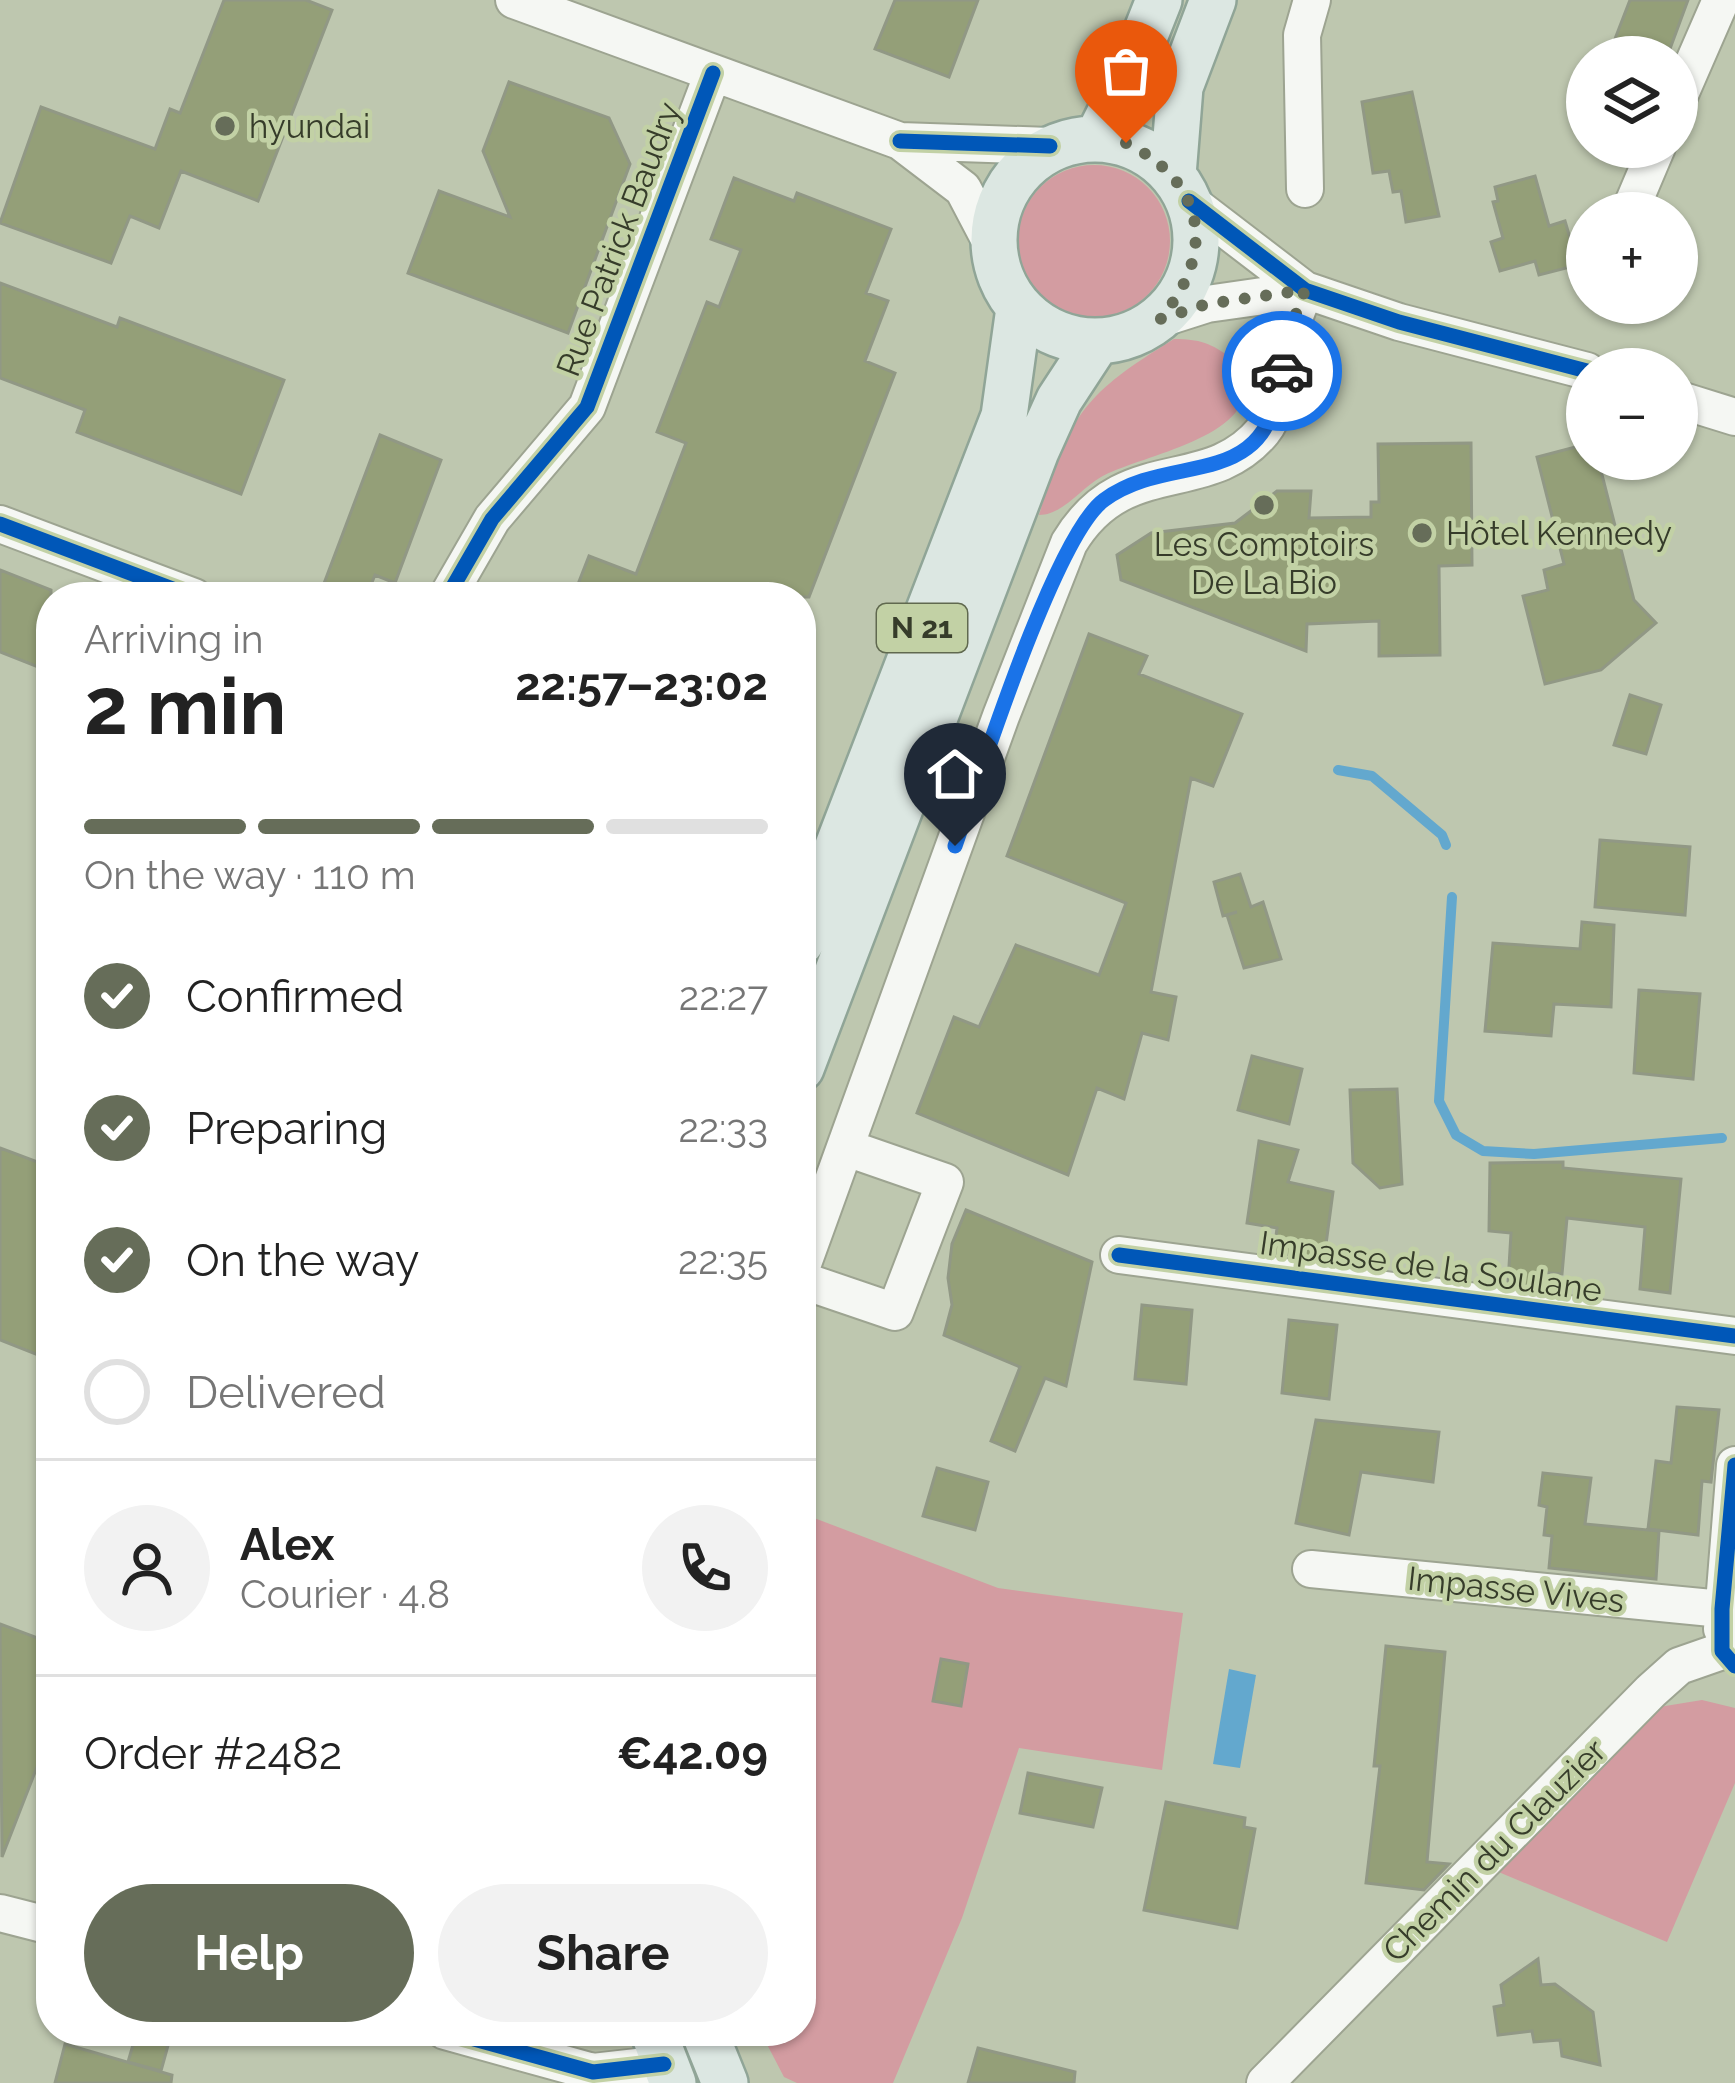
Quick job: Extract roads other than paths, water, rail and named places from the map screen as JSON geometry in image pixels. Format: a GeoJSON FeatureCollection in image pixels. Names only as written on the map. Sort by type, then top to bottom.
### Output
{"type":"FeatureCollection","features":[{"type":"Feature","properties":{"kind":"main road"},"geometry":{"type":"LineString","coordinates":[[1097,139],[1159,0]]}},
{"type":"Feature","properties":{"kind":"main road"},"geometry":{"type":"LineString","coordinates":[[1181,188],[1139,149],[1097,139],[1050,146],[1018,173],[997,215],[994,248],[1002,280],[1019,308],[1041,327],[1068,338],[1097,342],[1130,336],[1160,319],[1182,293],[1195,261],[1196,231],[1181,188],[1180,87],[1213,0]]}},
{"type":"Feature","properties":{"kind":"main road","name":"N 21"},"geometry":{"type":"LineString","coordinates":[[816,903],[1004,416],[1019,308]]}},
{"type":"Feature","properties":{"kind":"main road","name":"N 21"},"geometry":{"type":"LineString","coordinates":[[816,1029],[1036,451],[1059,400],[1097,342]]}},
{"type":"Feature","properties":{"kind":"main road"},"geometry":{"type":"LineString","coordinates":[[710,2046],[725,2083]]}},
{"type":"Feature","properties":{"kind":"street"},"geometry":{"type":"LineString","coordinates":[[514,0],[900,141],[963,189],[994,248]]}},
{"type":"Feature","properties":{"kind":"street"},"geometry":{"type":"LineString","coordinates":[[1305,189],[1303,35],[1312,0]]}},
{"type":"Feature","properties":{"kind":"street"},"geometry":{"type":"LineString","coordinates":[[1698,53],[1721,0]]}},
{"type":"Feature","properties":{"kind":"street","name":"Rue Patrick Baudry"},"geometry":{"type":"LineString","coordinates":[[456,582],[492,519],[587,407],[713,73]]}},
{"type":"Feature","properties":{"kind":"street"},"geometry":{"type":"LineString","coordinates":[[900,141],[1050,146]]}},
{"type":"Feature","properties":{"kind":"street"},"geometry":{"type":"LineString","coordinates":[[1181,188],[1305,290],[1399,322],[1566,366]]}},
{"type":"Feature","properties":{"kind":"street"},"geometry":{"type":"LineString","coordinates":[[1160,319],[1207,304],[1305,290]]}},
{"type":"Feature","properties":{"kind":"street"},"geometry":{"type":"LineString","coordinates":[[816,1230],[1001,716],[1070,543],[1103,500],[1124,489],[1225,461],[1264,430],[1272,417],[1284,346],[1305,290]]}},
{"type":"Feature","properties":{"kind":"street"},"geometry":{"type":"LineString","coordinates":[[1698,406],[1735,418]]}},
{"type":"Feature","properties":{"kind":"street"},"geometry":{"type":"LineString","coordinates":[[0,524],[154,582]]}},
{"type":"Feature","properties":{"kind":"street"},"geometry":{"type":"LineString","coordinates":[[816,1285],[895,1312],[945,1182],[847,1148]]}},
{"type":"Feature","properties":{"kind":"street","name":"Impasse de la Soulane"},"geometry":{"type":"LineString","coordinates":[[1119,1255],[1735,1336]]}},
{"type":"Feature","properties":{"kind":"street"},"geometry":{"type":"LineString","coordinates":[[1729,1658],[1722,1609],[1735,1465]]}},
{"type":"Feature","properties":{"kind":"street","name":"Impasse Vives"},"geometry":{"type":"LineString","coordinates":[[1311,1569],[1722,1609]]}},
{"type":"Feature","properties":{"kind":"street","name":"Chemin du Clauzier"},"geometry":{"type":"LineString","coordinates":[[1265,2083],[1651,1691],[1679,1666],[1729,1658]]}},
{"type":"Feature","properties":{"kind":"street"},"geometry":{"type":"LineString","coordinates":[[0,1913],[36,1922]]}},
{"type":"Feature","properties":{"kind":"street"},"geometry":{"type":"LineString","coordinates":[[499,2046],[593,2072],[663,2059]]}},
{"type":"Feature","properties":{"kind":"water"},"geometry":{"type":"Polygon","coordinates":[[[1229,1669],[1256,1675],[1240,1768],[1213,1764],[1229,1669]]]}},
{"type":"Feature","properties":{"kind":"waterway"},"geometry":{"type":"LineString","coordinates":[[1338,770],[1372,776],[1442,835],[1446,845]]}},
{"type":"Feature","properties":{"kind":"waterway"},"geometry":{"type":"LineString","coordinates":[[1452,897],[1439,1101],[1456,1135],[1483,1151],[1534,1154],[1722,1138]]}},
{"type":"Feature","properties":{"kind":"place","name":"hyundai"},"geometry":{"type":"Point","coordinates":[225,126]}},
{"type":"Feature","properties":{"kind":"place","name":"Les Comptoirs De La Bio"},"geometry":{"type":"Point","coordinates":[1264,505]}},
{"type":"Feature","properties":{"kind":"place","name":"Hôtel Kennedy"},"geometry":{"type":"Point","coordinates":[1422,533]}}]}
